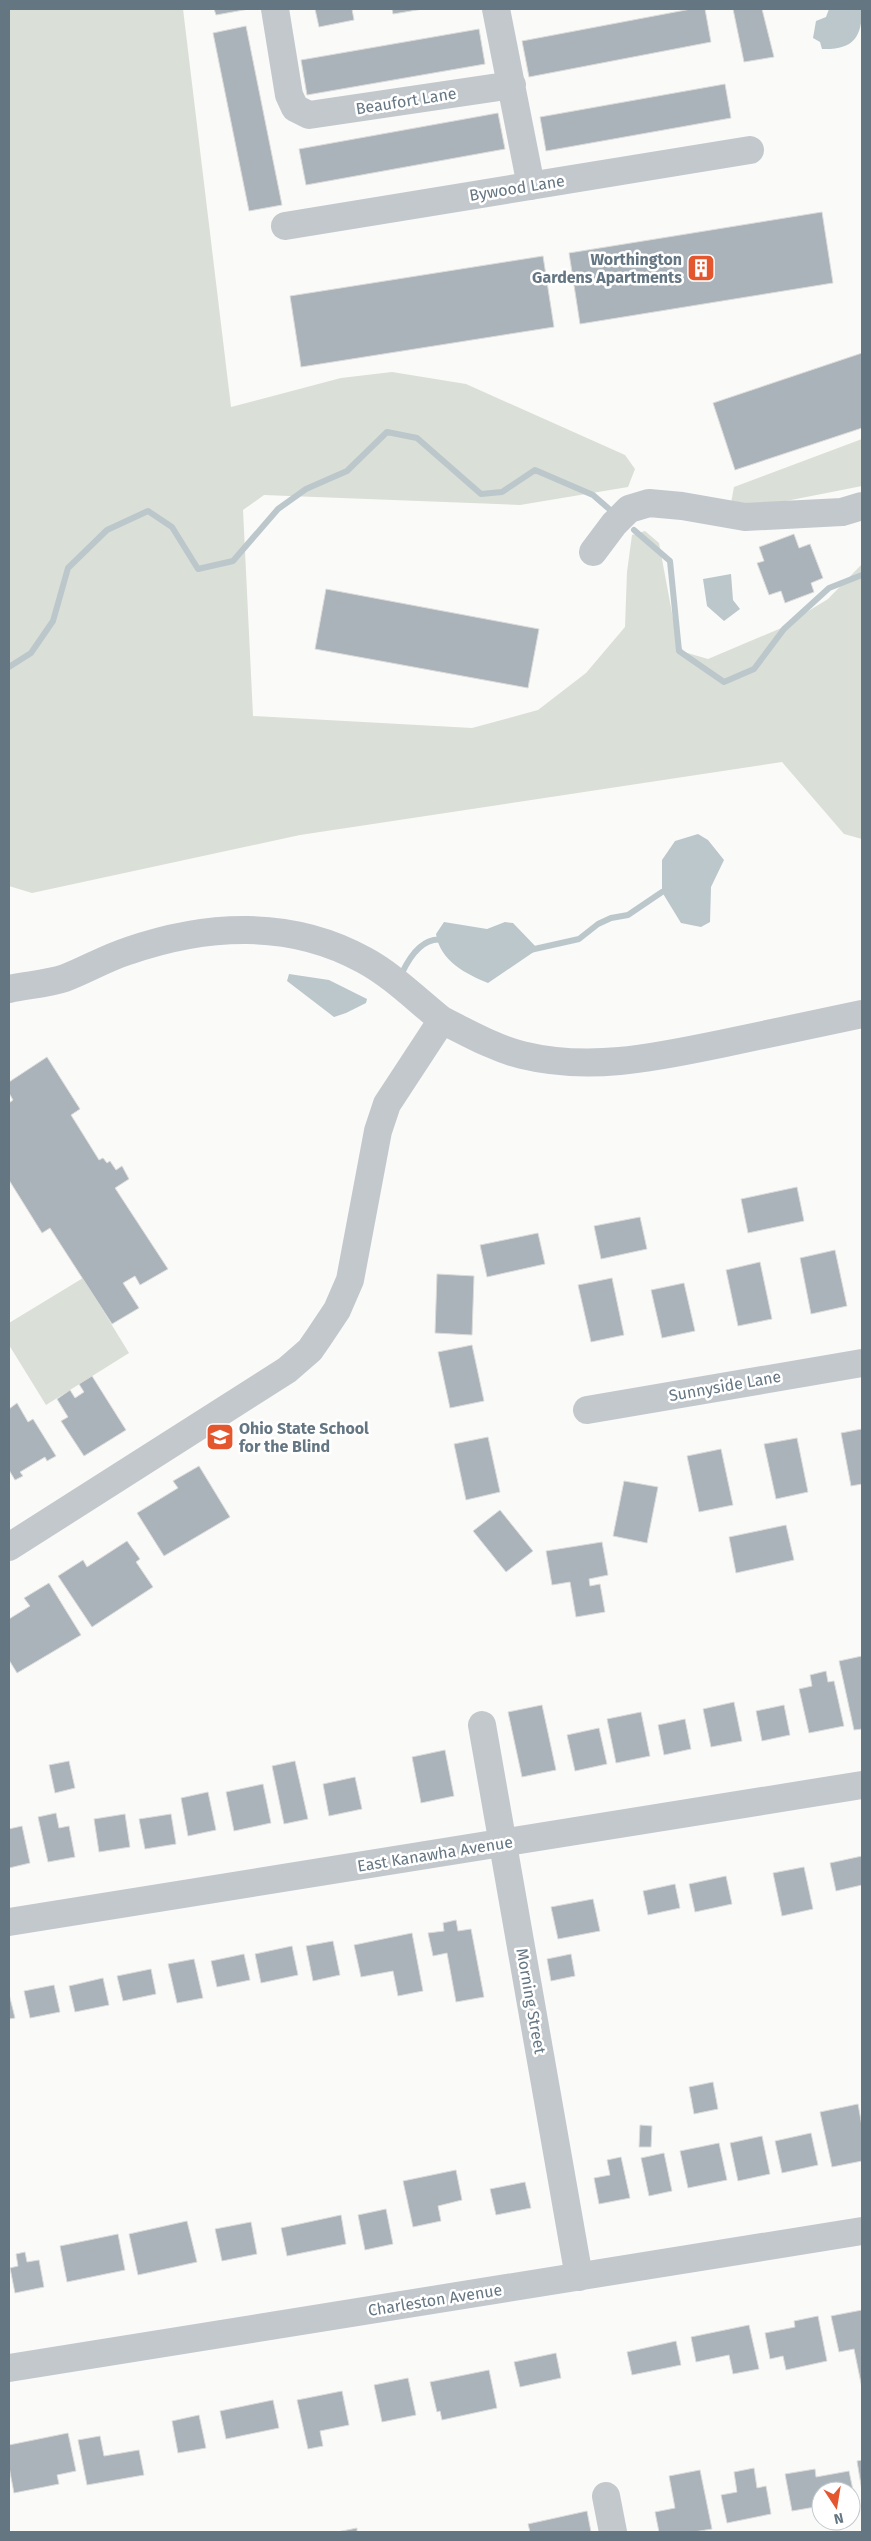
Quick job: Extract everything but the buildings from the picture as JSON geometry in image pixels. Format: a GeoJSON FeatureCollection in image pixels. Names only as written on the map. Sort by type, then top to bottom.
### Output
{"type":"FeatureCollection","features":[{"type":"Feature","properties":{"kind":"street","name":"Beaufort Lane"},"geometry":{"type":"LineString","coordinates":[[276,9],[289,95],[295,108],[309,115],[512,85]]}},
{"type":"Feature","properties":{"kind":"street"},"geometry":{"type":"LineString","coordinates":[[496,9],[531,186]]}},
{"type":"Feature","properties":{"kind":"street","name":"Bywood Lane"},"geometry":{"type":"LineString","coordinates":[[285,226],[750,150]]}},
{"type":"Feature","properties":{"kind":"street"},"geometry":{"type":"LineString","coordinates":[[593,552],[614,524],[629,509],[649,503],[682,506],[745,517],[842,512],[862,506]]}},
{"type":"Feature","properties":{"kind":"street"},"geometry":{"type":"LineString","coordinates":[[9,989],[63,978],[126,951],[168,938],[225,930],[270,929],[322,940],[365,960],[442,1020],[480,1040],[521,1055],[562,1062],[605,1064],[672,1054],[862,1014]]}},
{"type":"Feature","properties":{"kind":"street"},"geometry":{"type":"LineString","coordinates":[[9,1548],[287,1370],[310,1350],[337,1310],[350,1280],[378,1131],[387,1104],[442,1020]]}},
{"type":"Feature","properties":{"kind":"street","name":"Sunnyside Lane"},"geometry":{"type":"LineString","coordinates":[[587,1410],[862,1363]]}},
{"type":"Feature","properties":{"kind":"street","name":"Morning Street"},"geometry":{"type":"LineString","coordinates":[[482,1725],[579,2277]]}},
{"type":"Feature","properties":{"kind":"street","name":"East Kanawha Avenue"},"geometry":{"type":"LineString","coordinates":[[9,1922],[862,1786]]}},
{"type":"Feature","properties":{"kind":"street","name":"Charleston Avenue"},"geometry":{"type":"LineString","coordinates":[[9,2368],[862,2231]]}},
{"type":"Feature","properties":{"kind":"street"},"geometry":{"type":"LineString","coordinates":[[606,2496],[613,2532]]}},
{"type":"Feature","properties":{"kind":"shaded area"},"geometry":{"type":"Polygon","coordinates":[[[9,9],[183,9],[231,407],[341,378],[392,372],[466,384],[625,455],[635,469],[628,487],[520,505],[264,495],[243,510],[253,716],[472,728],[538,710],[586,673],[625,627],[627,572],[632,535],[645,531],[659,543],[677,640],[684,652],[708,659],[779,629],[828,599],[862,564],[862,839],[844,834],[782,762],[300,835],[32,893],[9,886],[9,9]]]}},
{"type":"Feature","properties":{"kind":"shaded area"},"geometry":{"type":"Polygon","coordinates":[[[829,9],[862,9],[860,28],[853,41],[848,45],[832,49],[822,49],[820,42],[813,38],[816,21],[826,17],[829,9]]]}},
{"type":"Feature","properties":{"kind":"shaded area"},"geometry":{"type":"Polygon","coordinates":[[[862,439],[862,486],[750,508],[731,503],[734,487],[862,439]]]}},
{"type":"Feature","properties":{"kind":"shaded area"},"geometry":{"type":"Polygon","coordinates":[[[731,574],[733,600],[740,609],[724,621],[707,606],[703,579],[731,574]]]}},
{"type":"Feature","properties":{"kind":"shaded area"},"geometry":{"type":"Polygon","coordinates":[[[698,834],[708,840],[724,860],[711,887],[710,922],[701,927],[681,923],[662,892],[662,860],[675,841],[698,834]]]}},
{"type":"Feature","properties":{"kind":"shaded area"},"geometry":{"type":"Polygon","coordinates":[[[444,922],[487,929],[505,922],[513,923],[538,949],[488,983],[463,971],[448,959],[438,943],[436,934],[444,922]]]}},
{"type":"Feature","properties":{"kind":"shaded area"},"geometry":{"type":"Polygon","coordinates":[[[289,974],[329,980],[367,999],[366,1003],[334,1017],[287,981],[289,974]]]}},
{"type":"Feature","properties":{"kind":"shaded area"},"geometry":{"type":"Polygon","coordinates":[[[83,1278],[129,1353],[46,1405],[9,1345],[9,1323],[83,1278]]]}},
{"type":"Feature","properties":{"kind":"waterway"},"geometry":{"type":"LineString","coordinates":[[9,667],[31,653],[53,621],[68,568],[107,530],[148,511],[172,527],[198,569],[233,561],[278,509],[306,489],[347,471],[387,432],[417,438],[481,494],[502,492],[535,470],[593,495],[608,508]]}},
{"type":"Feature","properties":{"kind":"waterway"},"geometry":{"type":"LineString","coordinates":[[634,530],[670,561],[679,651],[724,682],[754,669],[784,629],[829,588],[862,575]]}},
{"type":"Feature","properties":{"kind":"waterway"},"geometry":{"type":"LineString","coordinates":[[530,950],[579,939],[598,924],[611,918],[628,915],[662,892]]}},
{"type":"Feature","properties":{"kind":"waterway"},"geometry":{"type":"LineString","coordinates":[[402,973],[413,954],[424,944],[430,941],[444,940]]}},
{"type":"Feature","properties":{"kind":"place","name":"Worthington Gardens Apartments"},"geometry":{"type":"Point","coordinates":[701,268]}},
{"type":"Feature","properties":{"kind":"place","name":"Ohio State School for the Blind"},"geometry":{"type":"Point","coordinates":[220,1437]}}]}
